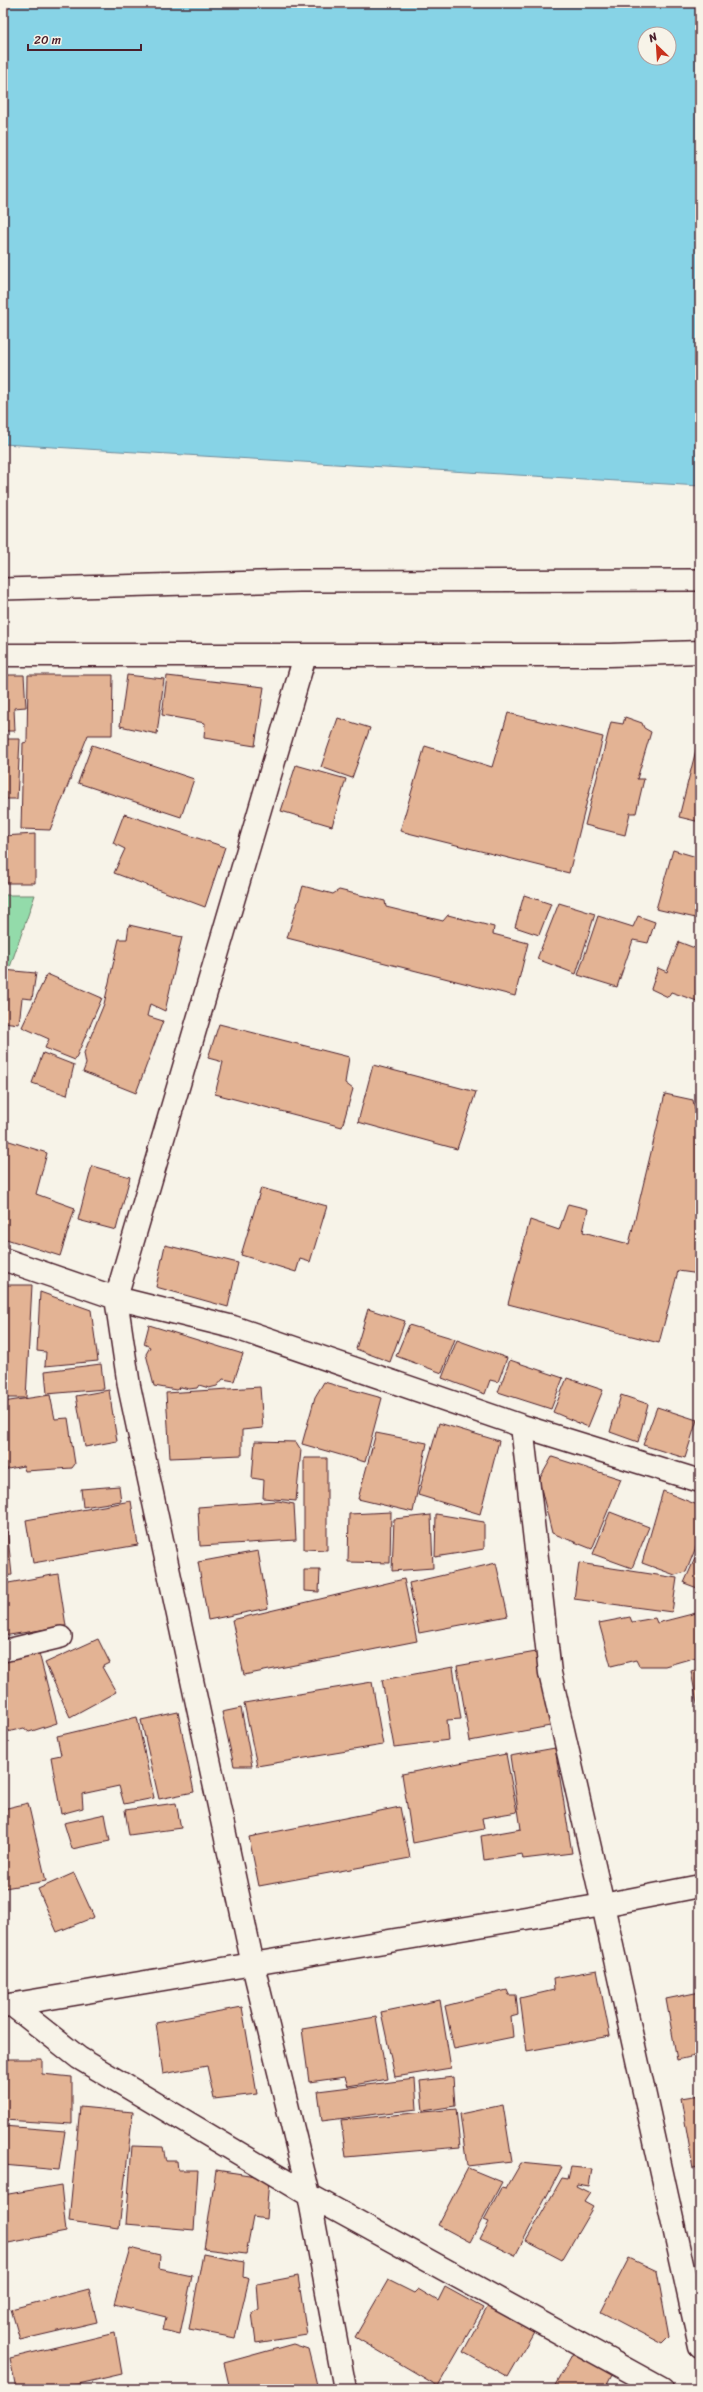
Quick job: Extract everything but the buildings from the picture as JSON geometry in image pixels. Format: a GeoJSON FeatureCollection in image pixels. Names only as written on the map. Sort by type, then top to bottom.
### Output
{"type":"FeatureCollection","features":[{"type":"Feature","properties":{"kind":"street"},"geometry":{"type":"LineString","coordinates":[[3,655],[610,655],[700,652]]}},
{"type":"Feature","properties":{"kind":"street"},"geometry":{"type":"LineString","coordinates":[[306,656],[116,1298],[129,1386],[253,1965],[309,2195],[346,2389]]}},
{"type":"Feature","properties":{"kind":"street"},"geometry":{"type":"LineString","coordinates":[[3,1259],[116,1298],[233,1327],[522,1426],[700,1481]]}},
{"type":"Feature","properties":{"kind":"street"},"geometry":{"type":"LineString","coordinates":[[522,1426],[550,1674],[603,1904],[700,2346]]}},
{"type":"Feature","properties":{"kind":"street"},"geometry":{"type":"LineString","coordinates":[[8,2005],[253,1965],[700,1886]]}},
{"type":"Feature","properties":{"kind":"street"},"geometry":{"type":"LineString","coordinates":[[8,2005],[79,2058],[309,2195],[662,2389]]}},
{"type":"Feature","properties":{"kind":"lane"},"geometry":{"type":"LineString","coordinates":[[3,589],[299,581],[700,580]]}},
{"type":"Feature","properties":{"kind":"lane"},"geometry":{"type":"LineString","coordinates":[[3,1651],[61,1637]]}},
{"type":"Feature","properties":{"kind":"green space"},"geometry":{"type":"Polygon","coordinates":[[[3,895],[35,895],[10,967],[3,966],[3,895]]]}},
{"type":"Feature","properties":{"kind":"water"},"geometry":{"type":"Polygon","coordinates":[[[3,3],[700,3],[700,486],[3,444],[3,3]]]}}]}
